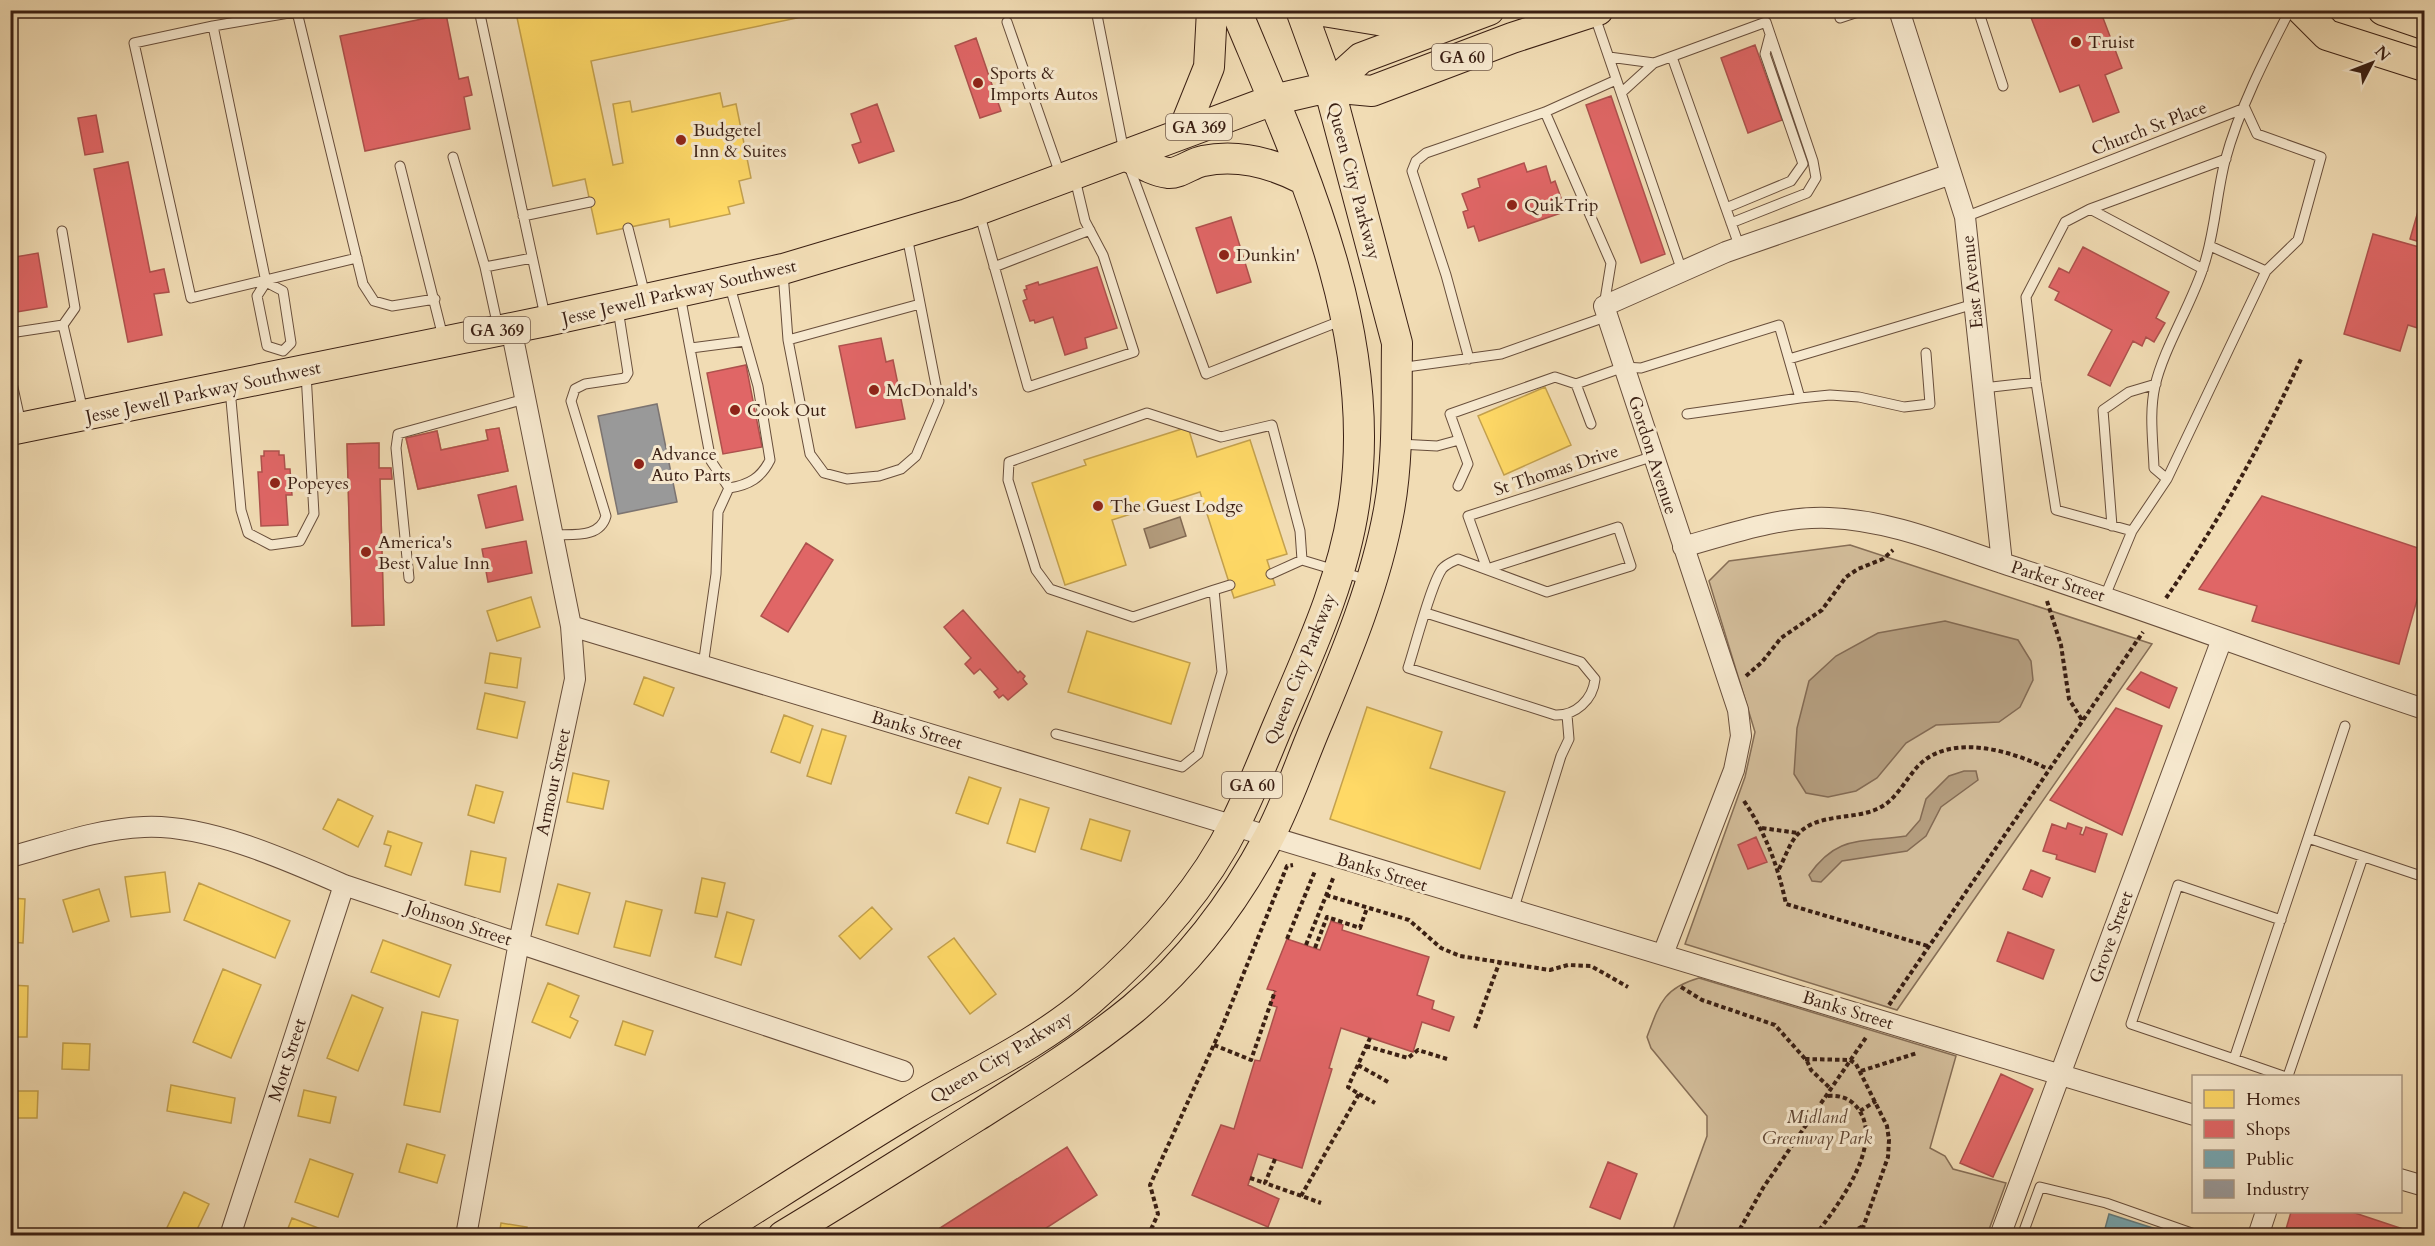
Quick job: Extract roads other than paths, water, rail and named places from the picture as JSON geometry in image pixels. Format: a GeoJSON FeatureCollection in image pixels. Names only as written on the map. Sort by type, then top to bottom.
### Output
{"type":"FeatureCollection","features":[{"type":"Feature","properties":{"kind":"main road"},"geometry":{"type":"LineString","coordinates":[[1182,134],[1209,66],[1212,10]]}},
{"type":"Feature","properties":{"kind":"main road","name":"Queen City Parkway"},"geometry":{"type":"LineString","coordinates":[[711,1236],[910,1112],[988,1068],[1087,1002],[1132,963],[1172,919],[1235,826],[1294,688],[1339,572],[1355,499],[1360,435],[1356,367],[1348,318],[1324,235],[1236,10]]}},
{"type":"Feature","properties":{"kind":"main road","name":"Queen City Parkway"},"geometry":{"type":"LineString","coordinates":[[783,1236],[888,1173],[1086,1045],[1134,1008],[1167,977],[1231,902],[1269,836],[1333,686],[1371,581],[1389,510],[1395,444],[1397,343],[1329,87],[1301,10]]}},
{"type":"Feature","properties":{"kind":"main road"},"geometry":{"type":"LineString","coordinates":[[1317,10],[1378,20],[1482,12]]}},
{"type":"Feature","properties":{"kind":"main road"},"geometry":{"type":"LineString","coordinates":[[2302,10],[2328,35],[2424,66]]}},
{"type":"Feature","properties":{"kind":"main road"},"geometry":{"type":"LineString","coordinates":[[2383,10],[2424,24]]}},
{"type":"Feature","properties":{"kind":"main road","name":"Jesse Jewell Parkway Southwest"},"geometry":{"type":"LineString","coordinates":[[16,430],[230,387],[289,365],[444,342],[783,269],[906,234],[978,210],[1273,100],[1329,87],[1372,91],[1512,38],[1596,11]]}},
{"type":"Feature","properties":{"kind":"main road","name":"Jesse Jewell Parkway Southwest"},"geometry":{"type":"LineString","coordinates":[[1329,87],[1361,58],[1482,12]]}},
{"type":"Feature","properties":{"kind":"main road"},"geometry":{"type":"LineString","coordinates":[[1125,155],[1171,174],[1202,161],[1233,158],[1260,162],[1303,179]]}},
{"type":"Feature","properties":{"kind":"street","name":"East Avenue"},"geometry":{"type":"LineString","coordinates":[[1899,10],[1965,217],[2002,563]]}},
{"type":"Feature","properties":{"kind":"street"},"geometry":{"type":"LineString","coordinates":[[1606,311],[1682,272],[1740,248],[1951,174]]}},
{"type":"Feature","properties":{"kind":"street","name":"Gordon Avenue"},"geometry":{"type":"LineString","coordinates":[[1606,311],[1738,710],[1741,736],[1726,797],[1663,954]]}},
{"type":"Feature","properties":{"kind":"street","name":"Armour Street"},"geometry":{"type":"LineString","coordinates":[[465,1236],[519,942],[575,679],[571,626],[554,535],[525,399],[505,329]]}},
{"type":"Feature","properties":{"kind":"street","name":"Parker Street"},"geometry":{"type":"LineString","coordinates":[[1683,547],[1766,524],[1828,518],[1890,527],[2105,596],[2222,639],[2423,705]]}},
{"type":"Feature","properties":{"kind":"street","name":"Banks Street"},"geometry":{"type":"LineString","coordinates":[[571,626],[1512,911],[2061,1073],[2192,1115]]}},
{"type":"Feature","properties":{"kind":"street","name":"Grove Street"},"geometry":{"type":"LineString","coordinates":[[2000,1236],[2222,639]]}},
{"type":"Feature","properties":{"kind":"street","name":"Johnson Street"},"geometry":{"type":"LineString","coordinates":[[10,857],[93,834],[144,827],[176,828],[206,833],[274,856],[344,885],[903,1071]]}},
{"type":"Feature","properties":{"kind":"street","name":"Mott Street"},"geometry":{"type":"LineString","coordinates":[[230,1236],[344,885]]}},
{"type":"Feature","properties":{"kind":"street"},"geometry":{"type":"LineString","coordinates":[[2402,1180],[2424,1186]]}},
{"type":"Feature","properties":{"kind":"street"},"geometry":{"type":"LineString","coordinates":[[2258,1236],[2266,1213]]}},
{"type":"Feature","properties":{"kind":"lane"},"geometry":{"type":"LineString","coordinates":[[479,10],[546,321]]}},
{"type":"Feature","properties":{"kind":"lane"},"geometry":{"type":"LineString","coordinates":[[1096,10],[1125,155],[1206,374],[1348,318]]}},
{"type":"Feature","properties":{"kind":"lane"},"geometry":{"type":"LineString","coordinates":[[1840,18],[1864,10]]}},
{"type":"Feature","properties":{"kind":"lane"},"geometry":{"type":"LineString","coordinates":[[1978,10],[2003,86]]}},
{"type":"Feature","properties":{"kind":"lane"},"geometry":{"type":"LineString","coordinates":[[2167,479],[2154,468],[2151,414],[2156,384],[2203,269],[2210,246],[2214,207],[2226,159],[2261,66],[2290,10]]}},
{"type":"Feature","properties":{"kind":"lane"},"geometry":{"type":"LineString","coordinates":[[357,258],[266,282],[191,298],[134,43],[213,26],[302,11],[363,284],[374,301],[392,306],[435,299]]}},
{"type":"Feature","properties":{"kind":"lane"},"geometry":{"type":"LineString","coordinates":[[1596,11],[1616,80],[1682,272]]}},
{"type":"Feature","properties":{"kind":"lane"},"geometry":{"type":"LineString","coordinates":[[978,210],[1028,387],[1134,352],[1103,255],[1085,221],[1007,22]]}},
{"type":"Feature","properties":{"kind":"lane"},"geometry":{"type":"LineString","coordinates":[[1622,93],[1654,63],[1766,22],[1814,160],[1815,178],[1807,193],[1731,223]]}},
{"type":"Feature","properties":{"kind":"lane"},"geometry":{"type":"LineString","coordinates":[[213,26],[266,282],[257,296],[267,346],[289,365]]}},
{"type":"Feature","properties":{"kind":"lane"},"geometry":{"type":"LineString","coordinates":[[1726,208],[1791,181],[1803,164],[1765,54],[1770,35]]}},
{"type":"Feature","properties":{"kind":"lane"},"geometry":{"type":"LineString","coordinates":[[1609,57],[1654,63]]}},
{"type":"Feature","properties":{"kind":"lane"},"geometry":{"type":"LineString","coordinates":[[1672,57],[1740,248]]}},
{"type":"Feature","properties":{"kind":"lane"},"geometry":{"type":"LineString","coordinates":[[1469,359],[1446,275],[1412,171],[1416,161],[1426,153],[1545,112],[1616,80]]}},
{"type":"Feature","properties":{"kind":"lane"},"geometry":{"type":"LineString","coordinates":[[2105,596],[2132,531],[2167,479],[2266,271],[2298,240],[2321,157],[2257,134],[2245,108]]}},
{"type":"Feature","properties":{"kind":"lane","name":"Church St Place"},"geometry":{"type":"LineString","coordinates":[[1965,217],[2245,108]]}},
{"type":"Feature","properties":{"kind":"lane"},"geometry":{"type":"LineString","coordinates":[[1397,368],[1501,354],[1606,311],[1611,263],[1545,112]]}},
{"type":"Feature","properties":{"kind":"lane"},"geometry":{"type":"LineString","coordinates":[[453,157],[505,329]]}},
{"type":"Feature","properties":{"kind":"lane"},"geometry":{"type":"LineString","coordinates":[[2132,531],[2056,510],[2036,382],[2026,297],[2065,222],[2090,209],[2226,159]]}},
{"type":"Feature","properties":{"kind":"lane"},"geometry":{"type":"LineString","coordinates":[[400,166],[444,342]]}},
{"type":"Feature","properties":{"kind":"lane"},"geometry":{"type":"LineString","coordinates":[[523,216],[590,202]]}},
{"type":"Feature","properties":{"kind":"lane"},"geometry":{"type":"LineString","coordinates":[[2090,209],[2203,269]]}},
{"type":"Feature","properties":{"kind":"lane"},"geometry":{"type":"LineString","coordinates":[[628,228],[647,300]]}},
{"type":"Feature","properties":{"kind":"lane"},"geometry":{"type":"LineString","coordinates":[[994,267],[1090,230]]}},
{"type":"Feature","properties":{"kind":"lane"},"geometry":{"type":"LineString","coordinates":[[10,333],[63,325],[75,308],[62,231]]}},
{"type":"Feature","properties":{"kind":"lane"},"geometry":{"type":"LineString","coordinates":[[783,269],[788,339],[810,454],[824,473],[847,479],[879,476],[901,469],[916,456],[939,401],[906,234]]}},
{"type":"Feature","properties":{"kind":"lane"},"geometry":{"type":"LineString","coordinates":[[2210,246],[2266,271]]}},
{"type":"Feature","properties":{"kind":"lane"},"geometry":{"type":"LineString","coordinates":[[485,267],[532,258]]}},
{"type":"Feature","properties":{"kind":"lane"},"geometry":{"type":"LineString","coordinates":[[230,387],[241,510],[248,532],[271,545],[300,542],[314,514],[289,365],[291,343],[283,291],[266,282]]}},
{"type":"Feature","properties":{"kind":"lane"},"geometry":{"type":"LineString","coordinates":[[728,282],[758,386],[770,460],[764,471],[747,485],[729,488]]}},
{"type":"Feature","properties":{"kind":"lane"},"geometry":{"type":"LineString","coordinates":[[680,293],[711,461],[729,488]]}},
{"type":"Feature","properties":{"kind":"lane"},"geometry":{"type":"LineString","coordinates":[[788,339],[920,304]]}},
{"type":"Feature","properties":{"kind":"lane"},"geometry":{"type":"LineString","coordinates":[[1789,359],[1974,304]]}},
{"type":"Feature","properties":{"kind":"lane"},"geometry":{"type":"LineString","coordinates":[[554,535],[595,532],[604,526],[606,516],[571,401],[575,389],[585,384],[626,378],[628,373],[618,306]]}},
{"type":"Feature","properties":{"kind":"lane"},"geometry":{"type":"LineString","coordinates":[[63,325],[84,417]]}},
{"type":"Feature","properties":{"kind":"lane"},"geometry":{"type":"LineString","coordinates":[[1458,486],[1468,464],[1450,414],[1555,377],[1576,384],[1624,368],[1641,368],[1779,325],[1800,398]]}},
{"type":"Feature","properties":{"kind":"lane"},"geometry":{"type":"LineString","coordinates":[[691,348],[745,341]]}},
{"type":"Feature","properties":{"kind":"lane"},"geometry":{"type":"LineString","coordinates":[[1687,414],[1830,395],[1859,397],[1904,407],[1930,404],[1926,353]]}},
{"type":"Feature","properties":{"kind":"lane"},"geometry":{"type":"LineString","coordinates":[[10,374],[16,430]]}},
{"type":"Feature","properties":{"kind":"lane"},"geometry":{"type":"LineString","coordinates":[[1983,388],[2036,382]]}},
{"type":"Feature","properties":{"kind":"lane"},"geometry":{"type":"LineString","coordinates":[[1576,384],[1591,424]]}},
{"type":"Feature","properties":{"kind":"lane"},"geometry":{"type":"LineString","coordinates":[[2112,526],[2103,410],[2129,392],[2156,384]]}},
{"type":"Feature","properties":{"kind":"lane"},"geometry":{"type":"LineString","coordinates":[[409,578],[396,448],[398,434],[525,399]]}},
{"type":"Feature","properties":{"kind":"lane"},"geometry":{"type":"LineString","coordinates":[[1230,585],[1133,617],[1050,589],[1036,570],[1008,480],[1009,462],[1147,413],[1221,437],[1272,424],[1300,531],[1302,560]]}},
{"type":"Feature","properties":{"kind":"lane"},"geometry":{"type":"LineString","coordinates":[[1395,444],[1437,446],[1459,440]]}},
{"type":"Feature","properties":{"kind":"lane","name":"St Thomas Drive"},"geometry":{"type":"LineString","coordinates":[[1487,569],[1468,516],[1654,456]]}},
{"type":"Feature","properties":{"kind":"lane"},"geometry":{"type":"LineString","coordinates":[[704,666],[716,574],[718,512],[729,488]]}},
{"type":"Feature","properties":{"kind":"lane"},"geometry":{"type":"LineString","coordinates":[[1426,613],[1581,662],[1595,679],[1594,688],[1579,708],[1567,716],[1555,715],[1408,668],[1426,613],[1441,570],[1447,564],[1458,559],[1547,592],[1631,566],[1618,527],[1487,569]]}},
{"type":"Feature","properties":{"kind":"lane"},"geometry":{"type":"LineString","coordinates":[[1272,574],[1302,560],[1371,581]]}},
{"type":"Feature","properties":{"kind":"lane"},"geometry":{"type":"LineString","coordinates":[[1056,734],[1182,767],[1198,754],[1222,672],[1214,590]]}},
{"type":"Feature","properties":{"kind":"lane"},"geometry":{"type":"LineString","coordinates":[[1512,911],[1561,756],[1569,739],[1567,716]]}},
{"type":"Feature","properties":{"kind":"lane"},"geometry":{"type":"LineString","coordinates":[[2234,1059],[2344,726]]}},
{"type":"Feature","properties":{"kind":"lane"},"geometry":{"type":"LineString","coordinates":[[2308,838],[2424,877]]}},
{"type":"Feature","properties":{"kind":"lane"},"geometry":{"type":"LineString","coordinates":[[2289,1075],[2363,857]]}},
{"type":"Feature","properties":{"kind":"lane"},"geometry":{"type":"LineString","coordinates":[[2278,1075],[2131,1024],[2178,885],[2281,920]]}},
{"type":"Feature","properties":{"kind":"lane"},"geometry":{"type":"LineString","coordinates":[[2022,1236],[2040,1187],[2106,1203],[2200,1236]]}},
{"type":"Feature","properties":{"kind":"place","name":"Truist"},"geometry":{"type":"Point","coordinates":[2076,42]}},
{"type":"Feature","properties":{"kind":"place","name":"Sports & Imports Autos"},"geometry":{"type":"Point","coordinates":[978,83]}},
{"type":"Feature","properties":{"kind":"place","name":"Budgetel Inn & Suites"},"geometry":{"type":"Point","coordinates":[681,140]}},
{"type":"Feature","properties":{"kind":"place","name":"QuikTrip"},"geometry":{"type":"Point","coordinates":[1512,205]}},
{"type":"Feature","properties":{"kind":"place","name":"Dunkin'"},"geometry":{"type":"Point","coordinates":[1224,255]}},
{"type":"Feature","properties":{"kind":"place","name":"McDonald's"},"geometry":{"type":"Point","coordinates":[874,390]}},
{"type":"Feature","properties":{"kind":"place","name":"Cook Out"},"geometry":{"type":"Point","coordinates":[735,410]}},
{"type":"Feature","properties":{"kind":"place","name":"Advance Auto Parts"},"geometry":{"type":"Point","coordinates":[639,464]}},
{"type":"Feature","properties":{"kind":"place","name":"Popeyes"},"geometry":{"type":"Point","coordinates":[275,483]}},
{"type":"Feature","properties":{"kind":"place","name":"The Guest Lodge"},"geometry":{"type":"Point","coordinates":[1098,506]}},
{"type":"Feature","properties":{"kind":"place","name":"America's Best Value Inn"},"geometry":{"type":"Point","coordinates":[366,552]}},
{"type":"Feature","properties":{"kind":"park label","name":"Midland Greenway Park"},"geometry":{"type":"Point","coordinates":[1817,1127]}}]}
